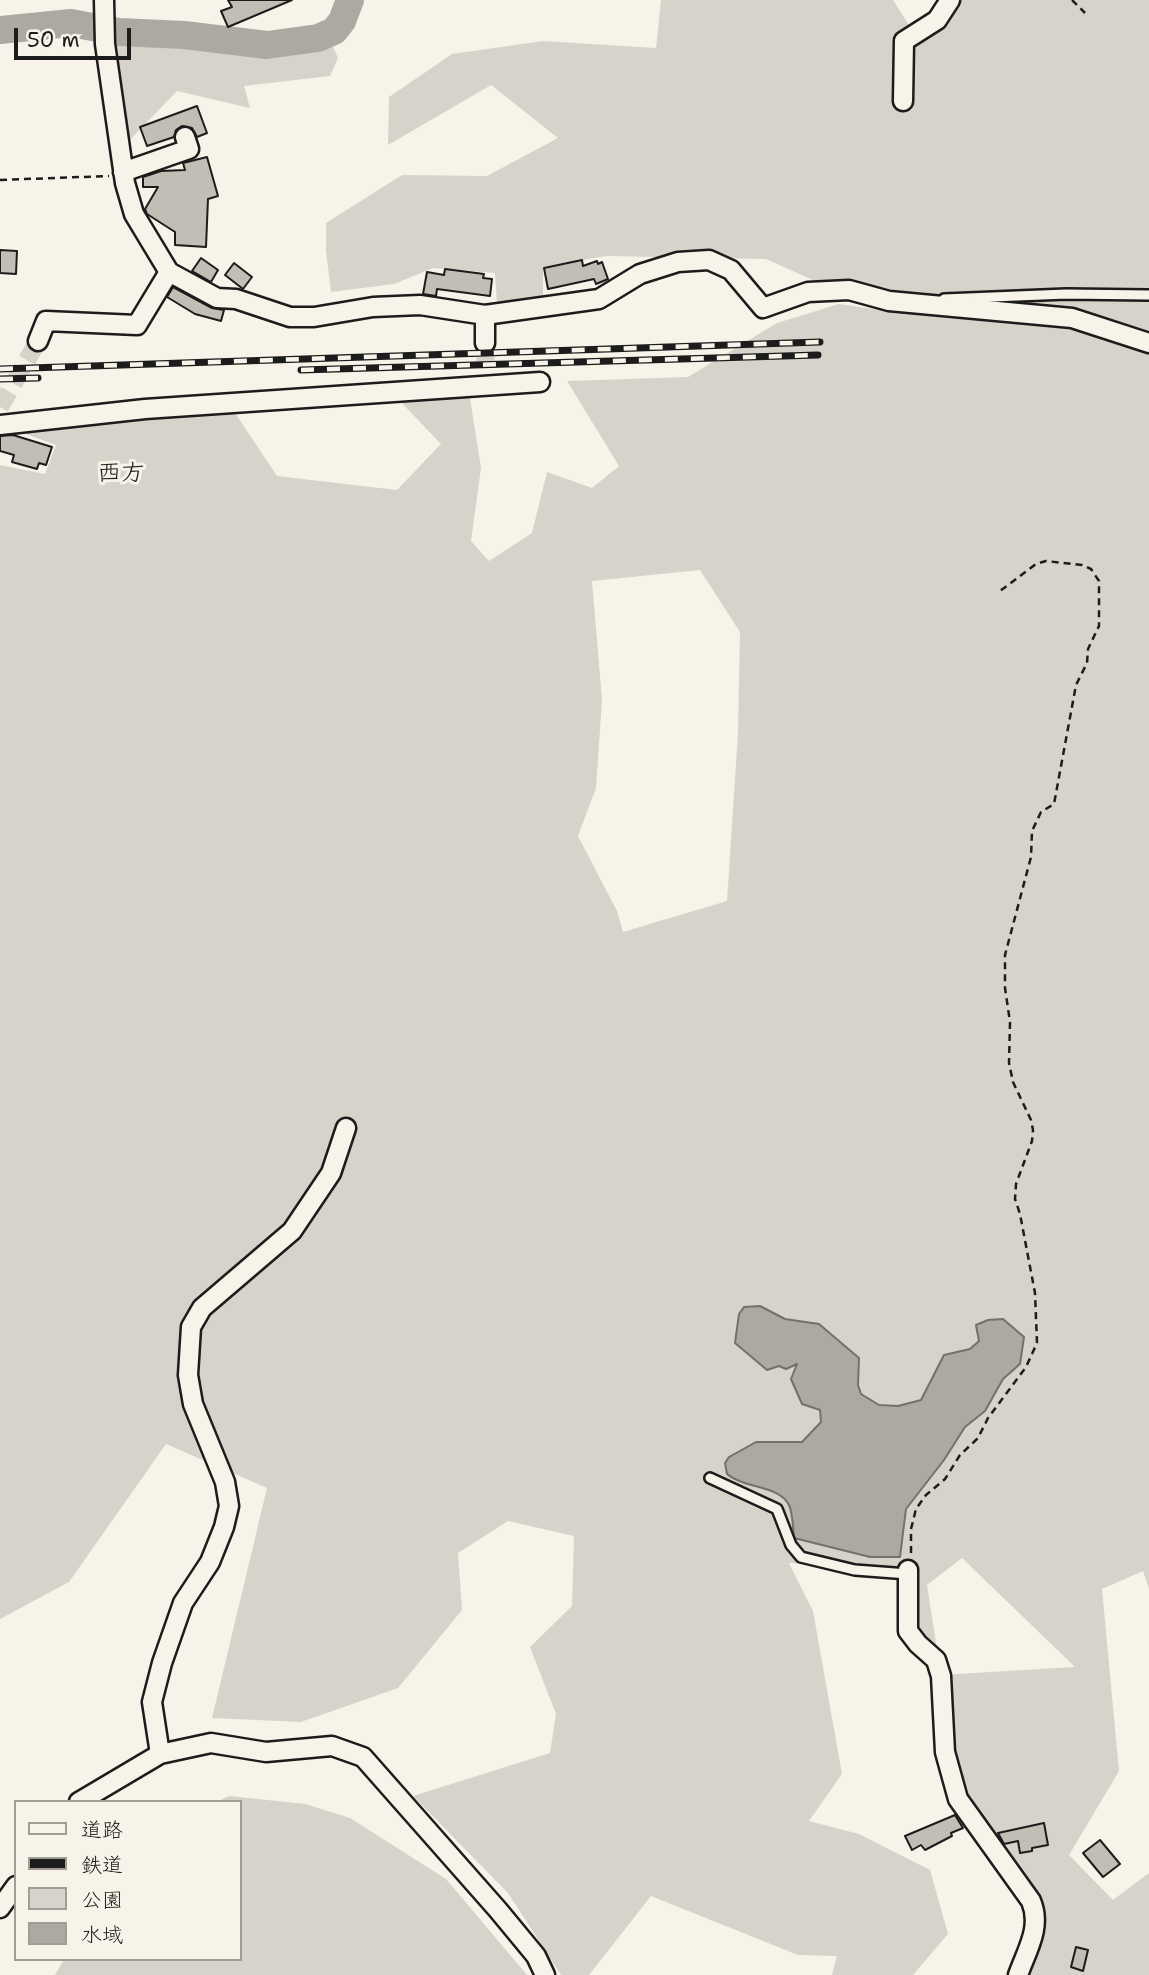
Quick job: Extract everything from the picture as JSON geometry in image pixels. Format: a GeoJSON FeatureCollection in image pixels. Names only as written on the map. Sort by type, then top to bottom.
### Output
{"type":"FeatureCollection","features":[{"type":"Feature","properties":{"kind":"street"},"geometry":{"type":"LineString","coordinates":[[903,101],[904,41],[937,20],[950,0]]}},
{"type":"Feature","properties":{"kind":"street"},"geometry":{"type":"LineString","coordinates":[[104,5],[104,44],[123,174],[134,214],[169,272],[217,298],[236,299],[290,317],[314,317],[373,307],[420,305],[485,315],[599,299],[640,274],[678,262],[709,260],[731,270],[763,308],[808,292],[849,290],[889,301],[1072,318],[1149,343]]}},
{"type":"Feature","properties":{"kind":"street"},"geometry":{"type":"LineString","coordinates":[[123,174],[189,149],[185,137]]}},
{"type":"Feature","properties":{"kind":"street"},"geometry":{"type":"LineString","coordinates":[[37,341],[46,321],[137,325],[169,272]]}},
{"type":"Feature","properties":{"kind":"street"},"geometry":{"type":"LineString","coordinates":[[485,315],[485,343]]}},
{"type":"Feature","properties":{"kind":"street"},"geometry":{"type":"LineString","coordinates":[[0,425],[486,376],[540,382]]}},
{"type":"Feature","properties":{"kind":"street"},"geometry":{"type":"LineString","coordinates":[[160,1754],[152,1702],[162,1663],[183,1603],[210,1562],[225,1527],[229,1506],[225,1482],[193,1404],[188,1375],[191,1327],[202,1308],[292,1231],[331,1173],[345,1128]]}},
{"type":"Feature","properties":{"kind":"street"},"geometry":{"type":"LineString","coordinates":[[908,1572],[908,1630],[918,1644],[936,1660],[941,1675],[945,1752],[958,1799],[1031,1901],[1036,1913],[1037,1925],[1018,1975]]}},
{"type":"Feature","properties":{"kind":"street"},"geometry":{"type":"LineString","coordinates":[[82,1800],[160,1754],[211,1743],[266,1752],[332,1746],[363,1757],[498,1910],[536,1956],[545,1975]]}},
{"type":"Feature","properties":{"kind":"street"},"geometry":{"type":"LineString","coordinates":[[0,1908],[14,1889]]}},
{"type":"Feature","properties":{"kind":"lane"},"geometry":{"type":"LineString","coordinates":[[889,301],[1066,294],[1149,295]]}},
{"type":"Feature","properties":{"kind":"lane"},"geometry":{"type":"LineString","coordinates":[[710,1478],[777,1509],[791,1545],[801,1557],[855,1570],[908,1572]]}},
{"type":"Feature","properties":{"kind":"path"},"geometry":{"type":"LineString","coordinates":[[1072,0],[1085,13]]}},
{"type":"Feature","properties":{"kind":"path"},"geometry":{"type":"LineString","coordinates":[[0,180],[123,174]]}},
{"type":"Feature","properties":{"kind":"path"},"geometry":{"type":"LineString","coordinates":[[908,1572],[912,1549],[911,1529],[916,1509],[926,1495],[945,1479],[960,1455],[978,1438],[988,1418],[1026,1367],[1037,1343],[1035,1293],[1015,1199],[1016,1184],[1032,1141],[1033,1130],[1013,1082],[1009,1063],[1010,1022],[1005,955],[1031,857],[1031,831],[1041,812],[1054,804],[1076,685],[1087,663],[1088,649],[1099,626],[1099,581],[1091,569],[1082,565],[1046,561],[1036,564],[1000,591]]}},
{"type":"Feature","properties":{"kind":"green space"},"geometry":{"type":"Polygon","coordinates":[[[661,0],[893,0],[910,27],[953,0],[1149,0],[1149,1589],[1143,1571],[1102,1589],[1119,1771],[1069,1855],[1113,1900],[1149,1873],[1149,1975],[1014,1975],[1034,1920],[958,1799],[941,1676],[909,1634],[908,1570],[789,1563],[813,1611],[842,1774],[809,1821],[859,1834],[930,1870],[948,1934],[913,1975],[832,1975],[837,1956],[798,1955],[651,1896],[589,1975],[561,1975],[508,1893],[413,1796],[550,1753],[556,1714],[530,1647],[572,1606],[574,1536],[508,1521],[458,1553],[462,1610],[398,1688],[301,1722],[212,1718],[267,1488],[166,1444],[69,1582],[0,1619],[0,465],[45,474],[56,445],[1,425],[231,407],[277,476],[397,490],[441,444],[398,399],[469,392],[481,468],[471,541],[489,561],[532,533],[547,472],[592,488],[619,466],[567,381],[688,377],[777,323],[839,304],[893,312],[1002,302],[835,290],[766,259],[606,256],[543,267],[543,296],[497,304],[495,273],[433,268],[394,284],[331,292],[326,223],[402,175],[487,176],[558,138],[491,85],[388,145],[389,97],[452,54],[543,41],[656,48],[661,0]],[[700,570],[592,581],[602,700],[596,788],[578,836],[617,911],[623,932],[727,901],[738,733],[740,632],[700,570]],[[962,1558],[927,1585],[941,1675],[1074,1666],[962,1558]]]}},
{"type":"Feature","properties":{"kind":"green space"},"geometry":{"type":"Polygon","coordinates":[[[173,39],[268,50],[331,42],[338,58],[330,76],[244,86],[250,108],[177,91],[127,143],[113,41],[173,39]]]}},
{"type":"Feature","properties":{"kind":"green space"},"geometry":{"type":"Polygon","coordinates":[[[229,1796],[305,1804],[350,1818],[446,1879],[527,1975],[55,1975],[63,1961],[242,1961],[242,1800],[220,1800],[229,1796]]]}},
{"type":"Feature","properties":{"kind":"water"},"geometry":{"type":"Polygon","coordinates":[[[760,1306],[785,1319],[819,1324],[859,1358],[858,1385],[861,1394],[879,1405],[898,1406],[921,1400],[944,1355],[970,1349],[979,1341],[976,1325],[988,1320],[1003,1319],[1024,1337],[1020,1364],[1003,1379],[985,1411],[965,1427],[944,1460],[906,1509],[900,1557],[870,1557],[794,1538],[789,1505],[784,1499],[770,1490],[734,1479],[727,1474],[725,1463],[729,1457],[756,1442],[802,1442],[821,1422],[820,1410],[802,1404],[791,1379],[797,1364],[786,1369],[779,1366],[767,1370],[735,1343],[739,1314],[744,1307],[760,1306]]]}},
{"type":"Feature","properties":{"kind":"building"},"geometry":{"type":"Polygon","coordinates":[[[228,0],[292,0],[228,27],[221,11],[232,7],[228,0]]]}},
{"type":"Feature","properties":{"kind":"building"},"geometry":{"type":"Polygon","coordinates":[[[197,106],[207,133],[197,137],[192,128],[182,126],[176,130],[174,137],[147,146],[140,127],[197,106]]]}},
{"type":"Feature","properties":{"kind":"building"},"geometry":{"type":"Polygon","coordinates":[[[207,157],[218,196],[208,199],[206,247],[175,245],[175,232],[147,214],[145,209],[158,187],[143,187],[143,177],[161,171],[185,170],[183,163],[207,157]]]}},
{"type":"Feature","properties":{"kind":"building"},"geometry":{"type":"Polygon","coordinates":[[[0,250],[17,251],[16,274],[0,273],[0,250]]]}},
{"type":"Feature","properties":{"kind":"building"},"geometry":{"type":"Polygon","coordinates":[[[201,258],[218,270],[211,282],[192,271],[201,258]]]}},
{"type":"Feature","properties":{"kind":"building"},"geometry":{"type":"Polygon","coordinates":[[[582,260],[583,266],[602,262],[608,279],[596,284],[594,279],[548,289],[544,268],[582,260]]]}},
{"type":"Feature","properties":{"kind":"building"},"geometry":{"type":"Polygon","coordinates":[[[234,263],[252,277],[243,289],[225,275],[234,263]]]}},
{"type":"Feature","properties":{"kind":"building"},"geometry":{"type":"Polygon","coordinates":[[[445,269],[484,274],[483,278],[492,279],[490,296],[437,289],[436,296],[423,294],[427,272],[444,275],[445,269]]]}},
{"type":"Feature","properties":{"kind":"building"},"geometry":{"type":"Polygon","coordinates":[[[173,287],[212,308],[224,310],[221,321],[195,314],[167,297],[173,287]]]}},
{"type":"Feature","properties":{"kind":"building"},"geometry":{"type":"Polygon","coordinates":[[[13,435],[52,447],[46,465],[39,463],[37,469],[12,462],[14,455],[0,451],[0,436],[13,435]]]}},
{"type":"Feature","properties":{"kind":"building"},"geometry":{"type":"Polygon","coordinates":[[[955,1815],[963,1828],[925,1850],[921,1845],[912,1850],[905,1836],[955,1815]]]}},
{"type":"Feature","properties":{"kind":"building"},"geometry":{"type":"Polygon","coordinates":[[[1044,1823],[1048,1845],[1032,1848],[1032,1851],[1020,1853],[1018,1841],[1004,1844],[998,1833],[1044,1823]]]}},
{"type":"Feature","properties":{"kind":"building"},"geometry":{"type":"Polygon","coordinates":[[[1100,1840],[1120,1864],[1103,1877],[1083,1853],[1100,1840]]]}},
{"type":"Feature","properties":{"kind":"building"},"geometry":{"type":"Polygon","coordinates":[[[1076,1947],[1088,1950],[1083,1971],[1071,1967],[1076,1947]]]}},
{"type":"Feature","properties":{"kind":"waterway"},"geometry":{"type":"LineString","coordinates":[[0,30],[71,23],[119,32],[184,35],[267,45],[318,38],[334,31],[342,21],[350,0]]}},
{"type":"Feature","properties":{"kind":"tunnel"},"geometry":{"type":"LineString","coordinates":[[0,407],[38,341]]}},
{"type":"Feature","properties":{"kind":"tunnel"},"geometry":{"type":"LineString","coordinates":[[485,343],[486,368]]}},
{"type":"Feature","properties":{"kind":"railway"},"geometry":{"type":"LineString","coordinates":[[0,369],[820,342]]}},
{"type":"Feature","properties":{"kind":"railway"},"geometry":{"type":"LineString","coordinates":[[301,370],[818,355]]}},
{"type":"Feature","properties":{"kind":"railway"},"geometry":{"type":"LineString","coordinates":[[0,379],[38,378]]}},
{"type":"Feature","properties":{"kind":"district","name":"西方"},"geometry":{"type":"Point","coordinates":[121,474]}}]}
